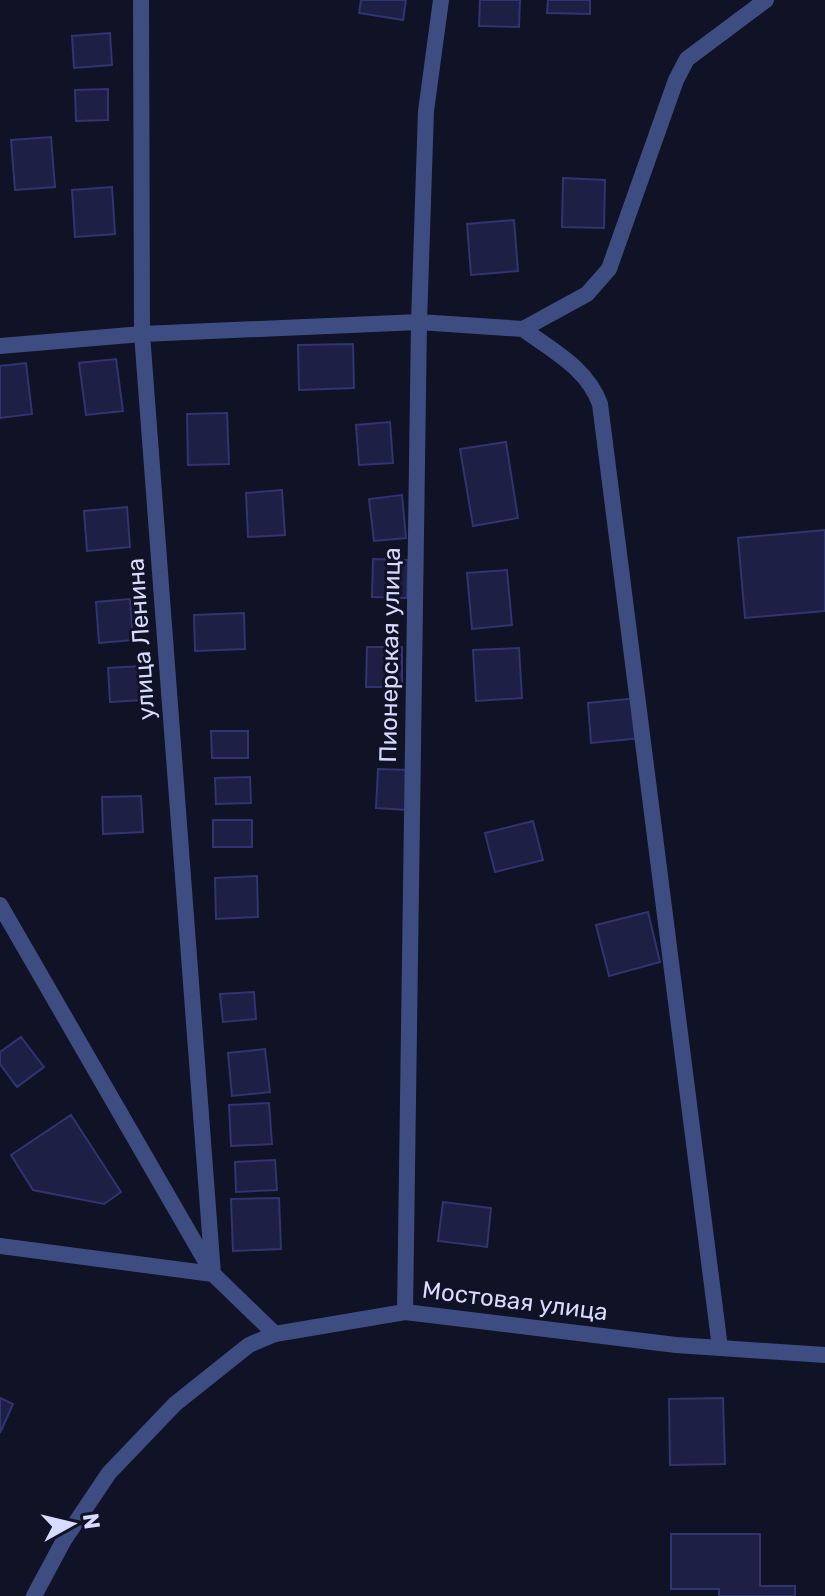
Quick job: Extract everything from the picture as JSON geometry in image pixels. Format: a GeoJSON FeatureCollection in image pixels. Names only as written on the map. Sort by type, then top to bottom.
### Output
{"type":"FeatureCollection","features":[{"type":"Feature","properties":{"kind":"street","name":"улица Ленина"},"geometry":{"type":"LineString","coordinates":[[141,0],[142,334],[213,1274]]}},
{"type":"Feature","properties":{"kind":"street","name":"Пионерская улица"},"geometry":{"type":"LineString","coordinates":[[405,1312],[419,322],[426,111],[441,0]]}},
{"type":"Feature","properties":{"kind":"street"},"geometry":{"type":"LineString","coordinates":[[523,329],[587,294],[609,269],[676,80],[687,59],[766,0]]}},
{"type":"Feature","properties":{"kind":"street"},"geometry":{"type":"LineString","coordinates":[[0,346],[142,334],[419,322],[523,329],[585,374],[600,404],[720,1348]]}},
{"type":"Feature","properties":{"kind":"street"},"geometry":{"type":"LineString","coordinates":[[0,905],[213,1274],[275,1334]]}},
{"type":"Feature","properties":{"kind":"street"},"geometry":{"type":"LineString","coordinates":[[0,1246],[213,1274]]}},
{"type":"Feature","properties":{"kind":"street","name":"Мостовая улица"},"geometry":{"type":"LineString","coordinates":[[34,1596],[64,1540],[118,1464],[196,1386],[249,1345],[275,1334],[405,1312],[720,1348],[825,1355]]}},
{"type":"Feature","properties":{"kind":"building"},"geometry":{"type":"Polygon","coordinates":[[[361,0],[406,0],[403,20],[359,13],[361,0]]]}},
{"type":"Feature","properties":{"kind":"building"},"geometry":{"type":"Polygon","coordinates":[[[480,0],[520,0],[519,27],[479,26],[480,0]]]}},
{"type":"Feature","properties":{"kind":"building"},"geometry":{"type":"Polygon","coordinates":[[[548,0],[590,0],[590,14],[547,13],[548,0]]]}},
{"type":"Feature","properties":{"kind":"building"},"geometry":{"type":"Polygon","coordinates":[[[110,33],[112,65],[74,68],[72,36],[110,33]]]}},
{"type":"Feature","properties":{"kind":"building"},"geometry":{"type":"Polygon","coordinates":[[[108,89],[108,120],[76,121],[75,90],[108,89]]]}},
{"type":"Feature","properties":{"kind":"building"},"geometry":{"type":"Polygon","coordinates":[[[51,137],[55,187],[15,190],[11,140],[51,137]]]}},
{"type":"Feature","properties":{"kind":"building"},"geometry":{"type":"Polygon","coordinates":[[[563,178],[605,180],[604,228],[562,227],[563,178]]]}},
{"type":"Feature","properties":{"kind":"building"},"geometry":{"type":"Polygon","coordinates":[[[112,187],[115,234],[75,237],[72,190],[112,187]]]}},
{"type":"Feature","properties":{"kind":"building"},"geometry":{"type":"Polygon","coordinates":[[[514,220],[518,271],[471,275],[467,224],[514,220]]]}},
{"type":"Feature","properties":{"kind":"building"},"geometry":{"type":"Polygon","coordinates":[[[353,344],[354,388],[299,390],[298,345],[353,344]]]}},
{"type":"Feature","properties":{"kind":"building"},"geometry":{"type":"Polygon","coordinates":[[[116,359],[123,411],[86,415],[79,363],[116,359]]]}},
{"type":"Feature","properties":{"kind":"building"},"geometry":{"type":"Polygon","coordinates":[[[26,363],[32,414],[0,418],[0,366],[26,363]]]}},
{"type":"Feature","properties":{"kind":"building"},"geometry":{"type":"Polygon","coordinates":[[[227,413],[229,464],[188,465],[187,414],[227,413]]]}},
{"type":"Feature","properties":{"kind":"building"},"geometry":{"type":"Polygon","coordinates":[[[390,422],[393,463],[359,465],[356,425],[390,422]]]}},
{"type":"Feature","properties":{"kind":"building"},"geometry":{"type":"Polygon","coordinates":[[[506,442],[518,518],[473,526],[460,449],[506,442]]]}},
{"type":"Feature","properties":{"kind":"building"},"geometry":{"type":"Polygon","coordinates":[[[282,490],[285,535],[248,537],[246,493],[282,490]]]}},
{"type":"Feature","properties":{"kind":"building"},"geometry":{"type":"Polygon","coordinates":[[[402,495],[406,538],[374,541],[369,499],[402,495]]]}},
{"type":"Feature","properties":{"kind":"building"},"geometry":{"type":"Polygon","coordinates":[[[127,507],[130,547],[87,551],[84,511],[127,507]]]}},
{"type":"Feature","properties":{"kind":"building"},"geometry":{"type":"Polygon","coordinates":[[[825,530],[825,611],[745,618],[738,538],[825,530]]]}},
{"type":"Feature","properties":{"kind":"building"},"geometry":{"type":"Polygon","coordinates":[[[373,559],[408,560],[407,598],[372,597],[373,559]]]}},
{"type":"Feature","properties":{"kind":"building"},"geometry":{"type":"Polygon","coordinates":[[[507,570],[512,625],[472,629],[467,573],[507,570]]]}},
{"type":"Feature","properties":{"kind":"building"},"geometry":{"type":"Polygon","coordinates":[[[130,599],[133,640],[99,643],[96,602],[130,599]]]}},
{"type":"Feature","properties":{"kind":"building"},"geometry":{"type":"Polygon","coordinates":[[[244,613],[245,649],[195,651],[194,615],[244,613]]]}},
{"type":"Feature","properties":{"kind":"building"},"geometry":{"type":"Polygon","coordinates":[[[367,647],[402,647],[402,687],[366,687],[367,647]]]}},
{"type":"Feature","properties":{"kind":"building"},"geometry":{"type":"Polygon","coordinates":[[[519,648],[522,698],[476,701],[473,650],[519,648]]]}},
{"type":"Feature","properties":{"kind":"building"},"geometry":{"type":"Polygon","coordinates":[[[141,666],[144,700],[110,702],[108,668],[141,666]]]}},
{"type":"Feature","properties":{"kind":"building"},"geometry":{"type":"Polygon","coordinates":[[[637,698],[641,738],[591,743],[588,703],[637,698]]]}},
{"type":"Feature","properties":{"kind":"building"},"geometry":{"type":"Polygon","coordinates":[[[211,731],[248,731],[248,758],[212,758],[211,731]]]}},
{"type":"Feature","properties":{"kind":"building"},"geometry":{"type":"Polygon","coordinates":[[[378,769],[410,770],[408,810],[376,808],[378,769]]]}},
{"type":"Feature","properties":{"kind":"building"},"geometry":{"type":"Polygon","coordinates":[[[250,777],[251,803],[216,804],[215,778],[250,777]]]}},
{"type":"Feature","properties":{"kind":"building"},"geometry":{"type":"Polygon","coordinates":[[[141,796],[143,832],[103,834],[102,797],[141,796]]]}},
{"type":"Feature","properties":{"kind":"building"},"geometry":{"type":"Polygon","coordinates":[[[213,820],[252,820],[252,847],[213,847],[213,820]]]}},
{"type":"Feature","properties":{"kind":"building"},"geometry":{"type":"Polygon","coordinates":[[[533,821],[543,860],[495,872],[485,833],[533,821]]]}},
{"type":"Feature","properties":{"kind":"building"},"geometry":{"type":"Polygon","coordinates":[[[257,876],[258,917],[216,919],[215,878],[257,876]]]}},
{"type":"Feature","properties":{"kind":"building"},"geometry":{"type":"Polygon","coordinates":[[[648,912],[660,962],[609,976],[596,925],[648,912]]]}},
{"type":"Feature","properties":{"kind":"building"},"geometry":{"type":"Polygon","coordinates":[[[254,992],[256,1019],[223,1022],[220,994],[254,992]]]}},
{"type":"Feature","properties":{"kind":"building"},"geometry":{"type":"Polygon","coordinates":[[[21,1037],[44,1067],[17,1087],[0,1064],[0,1052],[21,1037]]]}},
{"type":"Feature","properties":{"kind":"building"},"geometry":{"type":"Polygon","coordinates":[[[265,1049],[270,1092],[232,1096],[228,1053],[265,1049]]]}},
{"type":"Feature","properties":{"kind":"building"},"geometry":{"type":"Polygon","coordinates":[[[269,1103],[272,1144],[231,1146],[229,1105],[269,1103]]]}},
{"type":"Feature","properties":{"kind":"building"},"geometry":{"type":"Polygon","coordinates":[[[71,1115],[121,1192],[104,1204],[33,1190],[11,1155],[71,1115]]]}},
{"type":"Feature","properties":{"kind":"building"},"geometry":{"type":"Polygon","coordinates":[[[275,1160],[277,1190],[236,1192],[235,1162],[275,1160]]]}},
{"type":"Feature","properties":{"kind":"building"},"geometry":{"type":"Polygon","coordinates":[[[279,1198],[281,1249],[233,1251],[231,1199],[279,1198]]]}},
{"type":"Feature","properties":{"kind":"building"},"geometry":{"type":"Polygon","coordinates":[[[443,1202],[491,1208],[487,1247],[438,1241],[443,1202]]]}},
{"type":"Feature","properties":{"kind":"building"},"geometry":{"type":"Polygon","coordinates":[[[0,1398],[13,1404],[0,1433],[0,1398]]]}},
{"type":"Feature","properties":{"kind":"building"},"geometry":{"type":"Polygon","coordinates":[[[723,1398],[725,1464],[670,1465],[669,1399],[723,1398]]]}},
{"type":"Feature","properties":{"kind":"building"},"geometry":{"type":"Polygon","coordinates":[[[671,1534],[760,1534],[760,1586],[795,1586],[795,1596],[719,1596],[719,1589],[671,1589],[671,1534]]]}}]}
